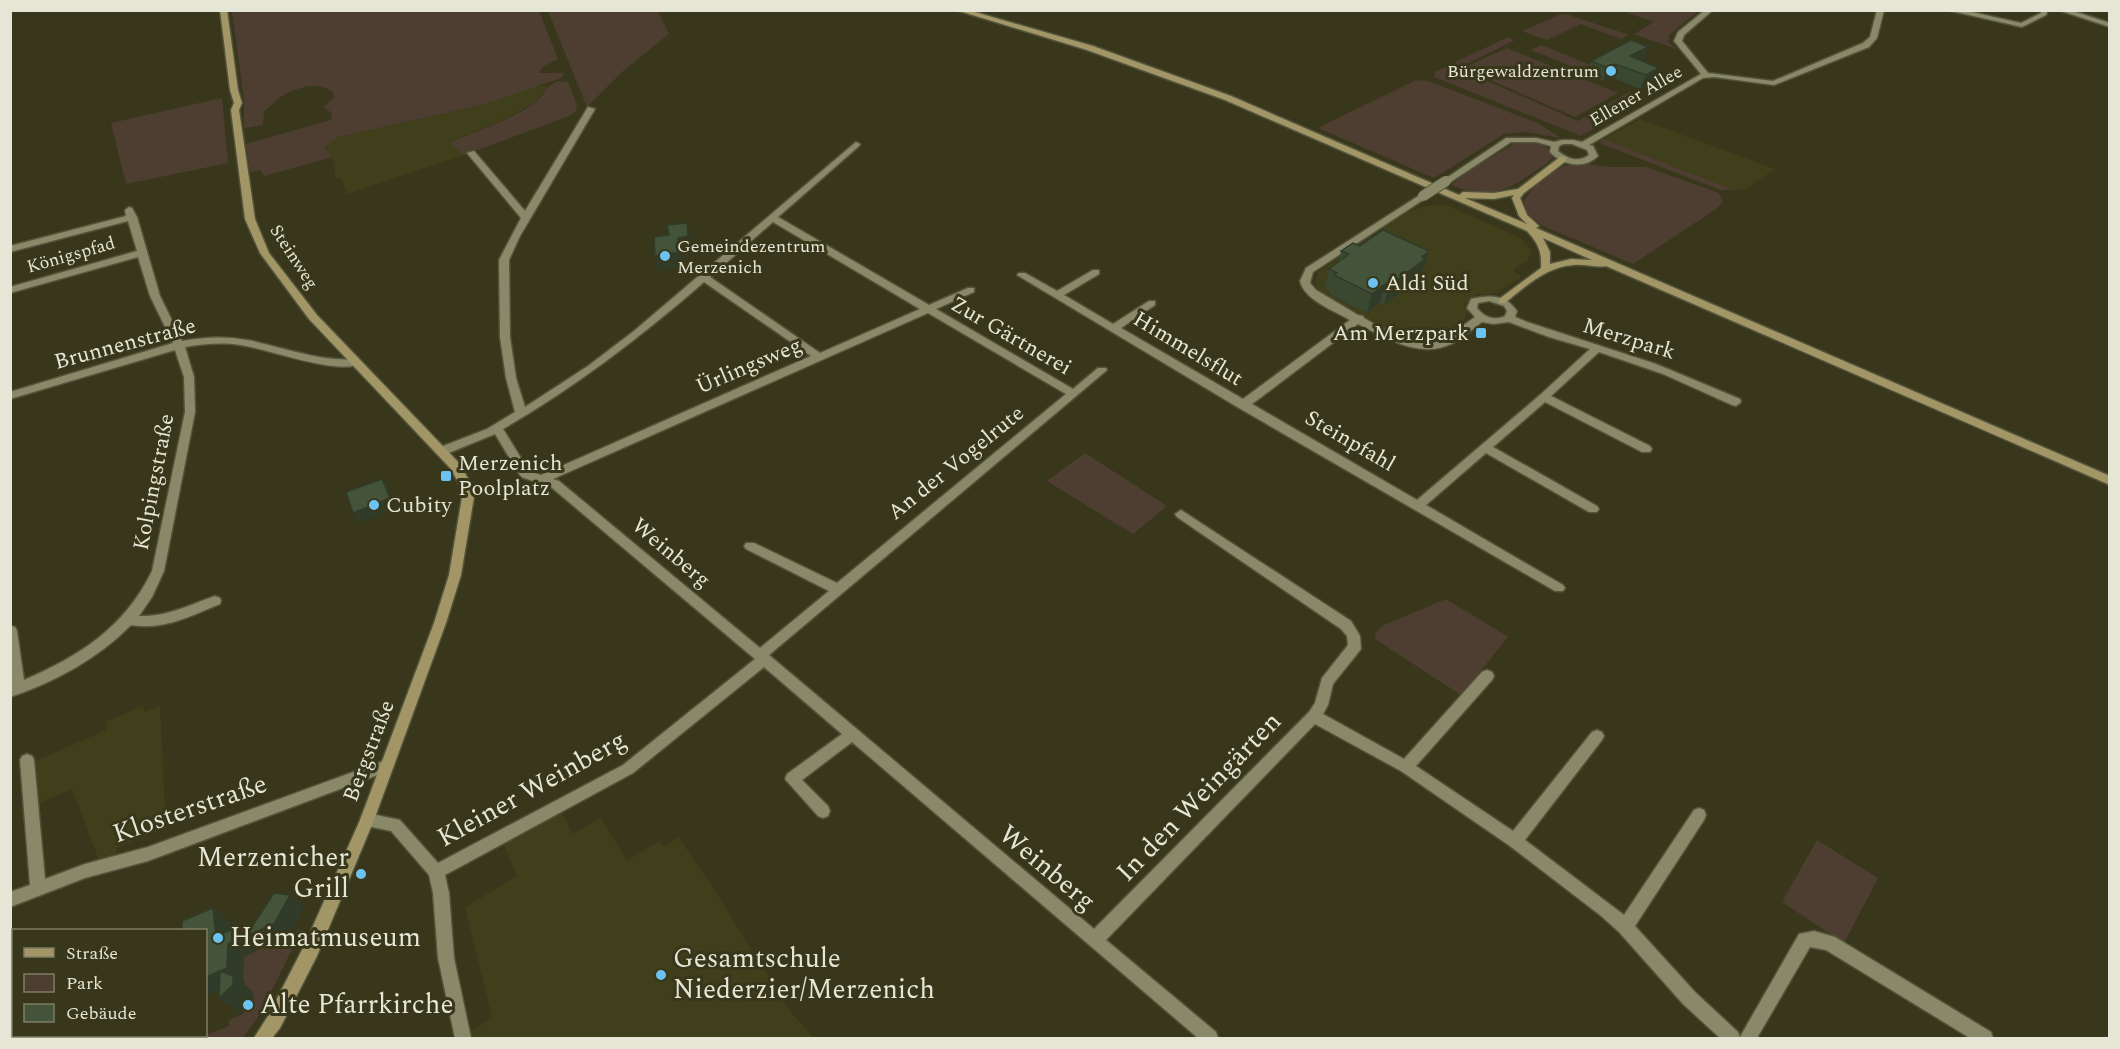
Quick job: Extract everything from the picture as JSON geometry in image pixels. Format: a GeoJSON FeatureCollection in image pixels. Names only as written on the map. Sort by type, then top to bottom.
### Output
{"type":"FeatureCollection","features":[{"type":"Feature","properties":{"kind":"main road","name":"Steinweg"},"geometry":{"type":"LineString","coordinates":[[223,10],[237,101],[235,110],[247,200],[257,238],[284,280],[313,317],[456,467]]}},
{"type":"Feature","properties":{"kind":"main road"},"geometry":{"type":"LineString","coordinates":[[960,10],[1090,48],[1186,82],[1305,130],[2109,481]]}},
{"type":"Feature","properties":{"kind":"main road"},"geometry":{"type":"LineString","coordinates":[[1548,235],[1523,216],[1516,198],[1521,190],[1563,159]]}},
{"type":"Feature","properties":{"kind":"main road"},"geometry":{"type":"LineString","coordinates":[[1446,192],[1494,196],[1521,190]]}},
{"type":"Feature","properties":{"kind":"main road"},"geometry":{"type":"LineString","coordinates":[[1520,224],[1541,240],[1547,258],[1545,267]]}},
{"type":"Feature","properties":{"kind":"main road"},"geometry":{"type":"LineString","coordinates":[[1502,301],[1545,267],[1573,262],[1618,267]]}},
{"type":"Feature","properties":{"kind":"main road","name":"Bergstraße"},"geometry":{"type":"LineString","coordinates":[[262,1038],[274,1022],[311,950],[367,820],[418,687],[455,575],[468,497],[456,467]]}},
{"type":"Feature","properties":{"kind":"street"},"geometry":{"type":"LineString","coordinates":[[1710,10],[1681,34],[1678,41],[1706,75],[1760,82],[1781,81],[1866,45],[1873,38],[1881,10]]}},
{"type":"Feature","properties":{"kind":"street"},"geometry":{"type":"LineString","coordinates":[[1950,10],[2022,25],[2044,14],[2045,10]]}},
{"type":"Feature","properties":{"kind":"street"},"geometry":{"type":"LineString","coordinates":[[2061,10],[2109,25]]}},
{"type":"Feature","properties":{"kind":"street","name":"Ellener Allee"},"geometry":{"type":"LineString","coordinates":[[1583,145],[1696,78],[1706,75]]}},
{"type":"Feature","properties":{"kind":"street"},"geometry":{"type":"LineString","coordinates":[[521,413],[508,363],[503,268],[507,251],[591,109]]}},
{"type":"Feature","properties":{"kind":"street"},"geometry":{"type":"LineString","coordinates":[[1480,318],[1447,343],[1425,346],[1398,339],[1310,292],[1305,280],[1309,270],[1509,140],[1536,140],[1555,145],[1568,142],[1583,145],[1593,152],[1592,159],[1579,162],[1563,159],[1554,152],[1555,145]]}},
{"type":"Feature","properties":{"kind":"street"},"geometry":{"type":"LineString","coordinates":[[442,451],[497,428],[587,370],[703,277],[856,144]]}},
{"type":"Feature","properties":{"kind":"street"},"geometry":{"type":"LineString","coordinates":[[471,153],[526,218]]}},
{"type":"Feature","properties":{"kind":"street","name":"Kolpingstraße"},"geometry":{"type":"LineString","coordinates":[[10,249],[130,213],[156,296],[179,345],[189,376],[190,391],[190,412],[185,443],[158,571],[148,592],[127,620],[107,639],[74,663],[15,690]]}},
{"type":"Feature","properties":{"kind":"street","name":"Zur Gärtnerei"},"geometry":{"type":"LineString","coordinates":[[771,217],[1074,394]]}},
{"type":"Feature","properties":{"kind":"street","name":"Königspfad"},"geometry":{"type":"LineString","coordinates":[[10,290],[141,253]]}},
{"type":"Feature","properties":{"kind":"street"},"geometry":{"type":"LineString","coordinates":[[1057,295],[1096,272]]}},
{"type":"Feature","properties":{"kind":"street","name":"Himmelsflut"},"geometry":{"type":"LineString","coordinates":[[1022,275],[1243,405]]}},
{"type":"Feature","properties":{"kind":"street"},"geometry":{"type":"LineString","coordinates":[[703,277],[819,357]]}},
{"type":"Feature","properties":{"kind":"street","name":"Ürlingsweg"},"geometry":{"type":"LineString","coordinates":[[542,479],[971,291]]}},
{"type":"Feature","properties":{"kind":"street"},"geometry":{"type":"LineString","coordinates":[[1484,298],[1502,301],[1510,308],[1512,315],[1500,321],[1480,318],[1472,308],[1474,302],[1484,298]]}},
{"type":"Feature","properties":{"kind":"street","name":"Himmelsflut"},"geometry":{"type":"LineString","coordinates":[[1114,328],[1152,303]]}},
{"type":"Feature","properties":{"kind":"street"},"geometry":{"type":"LineString","coordinates":[[1243,405],[1359,318]]}},
{"type":"Feature","properties":{"kind":"street","name":"Merzpark"},"geometry":{"type":"LineString","coordinates":[[1509,318],[1546,335],[1622,355],[1671,371],[1736,402]]}},
{"type":"Feature","properties":{"kind":"street","name":"Brunnenstraße"},"geometry":{"type":"LineString","coordinates":[[10,396],[179,345],[206,341],[244,342],[337,363],[357,362]]}},
{"type":"Feature","properties":{"kind":"street"},"geometry":{"type":"LineString","coordinates":[[1418,505],[1544,397],[1596,349]]}},
{"type":"Feature","properties":{"kind":"street","name":"An der Vogelrute"},"geometry":{"type":"LineString","coordinates":[[762,657],[837,590],[1102,370]]}},
{"type":"Feature","properties":{"kind":"street"},"geometry":{"type":"LineString","coordinates":[[1544,397],[1646,449]]}},
{"type":"Feature","properties":{"kind":"street","name":"Steinpfahl"},"geometry":{"type":"LineString","coordinates":[[1243,405],[1559,588]]}},
{"type":"Feature","properties":{"kind":"street","name":"Weinberg"},"geometry":{"type":"LineString","coordinates":[[497,428],[525,474],[555,484],[1210,1038]]}},
{"type":"Feature","properties":{"kind":"street"},"geometry":{"type":"LineString","coordinates":[[1484,447],[1593,508]]}},
{"type":"Feature","properties":{"kind":"street","name":"In den Weingärten"},"geometry":{"type":"LineString","coordinates":[[1095,940],[1314,716],[1321,705],[1326,682],[1354,649],[1356,642],[1346,625],[1181,514]]}},
{"type":"Feature","properties":{"kind":"street"},"geometry":{"type":"LineString","coordinates":[[750,546],[837,590]]}},
{"type":"Feature","properties":{"kind":"street"},"geometry":{"type":"LineString","coordinates":[[127,620],[141,623],[166,621],[215,601]]}},
{"type":"Feature","properties":{"kind":"street"},"geometry":{"type":"LineString","coordinates":[[10,631],[15,690]]}},
{"type":"Feature","properties":{"kind":"street","name":"Kleiner Weinberg"},"geometry":{"type":"LineString","coordinates":[[436,872],[628,769],[762,657]]}},
{"type":"Feature","properties":{"kind":"street"},"geometry":{"type":"LineString","coordinates":[[1406,767],[1486,676]]}},
{"type":"Feature","properties":{"kind":"street","name":"In den Weingärten"},"geometry":{"type":"LineString","coordinates":[[1314,716],[1406,767],[1515,841],[1606,910],[1625,927],[1689,998],[1732,1038]]}},
{"type":"Feature","properties":{"kind":"street"},"geometry":{"type":"LineString","coordinates":[[823,811],[792,779],[853,734]]}},
{"type":"Feature","properties":{"kind":"street"},"geometry":{"type":"LineString","coordinates":[[1515,841],[1597,736]]}},
{"type":"Feature","properties":{"kind":"street"},"geometry":{"type":"LineString","coordinates":[[27,760],[38,887]]}},
{"type":"Feature","properties":{"kind":"street","name":"Klosterstraße"},"geometry":{"type":"LineString","coordinates":[[10,900],[38,887],[85,871],[148,854],[387,766]]}},
{"type":"Feature","properties":{"kind":"street"},"geometry":{"type":"LineString","coordinates":[[1625,927],[1699,815]]}},
{"type":"Feature","properties":{"kind":"street"},"geometry":{"type":"LineString","coordinates":[[367,820],[395,825],[436,872],[441,893],[446,958],[463,1038]]}},
{"type":"Feature","properties":{"kind":"street"},"geometry":{"type":"LineString","coordinates":[[1748,1038],[1805,940],[1814,939],[1829,943],[1985,1038]]}},
{"type":"Feature","properties":{"kind":"shaded area"},"geometry":{"type":"Polygon","coordinates":[[[549,85],[536,102],[495,124],[450,141],[464,155],[347,194],[341,178],[335,179],[335,164],[324,148],[338,137],[481,105],[534,86],[549,85]]]}},
{"type":"Feature","properties":{"kind":"shaded area"},"geometry":{"type":"Polygon","coordinates":[[[1640,119],[1775,169],[1746,189],[1734,190],[1604,139],[1640,119]]]}},
{"type":"Feature","properties":{"kind":"shaded area"},"geometry":{"type":"Polygon","coordinates":[[[1444,204],[1521,238],[1532,252],[1527,261],[1514,269],[1514,272],[1522,277],[1495,294],[1477,294],[1464,304],[1467,310],[1466,317],[1451,334],[1443,339],[1415,340],[1398,335],[1320,292],[1315,282],[1318,272],[1403,215],[1420,207],[1444,204]]]}},
{"type":"Feature","properties":{"kind":"shaded area"},"geometry":{"type":"Polygon","coordinates":[[[143,706],[145,712],[160,706],[166,828],[116,848],[116,859],[100,863],[72,789],[37,804],[33,762],[106,730],[105,722],[143,706]]]}},
{"type":"Feature","properties":{"kind":"shaded area"},"geometry":{"type":"Polygon","coordinates":[[[561,812],[573,834],[601,818],[627,861],[659,841],[663,847],[678,837],[705,875],[790,1011],[814,1038],[474,1038],[470,1032],[492,1017],[465,907],[517,876],[503,843],[561,812]]]}},
{"type":"Feature","properties":{"kind":"green space"},"geometry":{"type":"Polygon","coordinates":[[[232,11],[539,11],[558,59],[544,66],[538,73],[564,73],[561,78],[481,105],[338,137],[324,148],[332,157],[264,176],[261,170],[250,172],[246,144],[331,120],[332,113],[323,107],[333,99],[334,94],[329,89],[315,86],[291,91],[264,111],[263,125],[244,128],[244,100],[232,11]]]}},
{"type":"Feature","properties":{"kind":"green space"},"geometry":{"type":"Polygon","coordinates":[[[548,11],[658,11],[669,34],[623,71],[587,107],[548,11]]]}},
{"type":"Feature","properties":{"kind":"green space"},"geometry":{"type":"Polygon","coordinates":[[[1622,11],[1698,11],[1668,36],[1670,40],[1667,41],[1676,49],[1634,34],[1654,22],[1622,11]]]}},
{"type":"Feature","properties":{"kind":"green space"},"geometry":{"type":"Polygon","coordinates":[[[1561,14],[1629,35],[1621,39],[1581,24],[1547,40],[1522,31],[1561,14]]]}},
{"type":"Feature","properties":{"kind":"green space"},"geometry":{"type":"Polygon","coordinates":[[[1508,37],[1515,40],[1458,68],[1578,121],[1629,92],[1646,99],[1581,136],[1434,77],[1435,72],[1508,37]]]}},
{"type":"Feature","properties":{"kind":"green space"},"geometry":{"type":"Polygon","coordinates":[[[1541,45],[1598,68],[1588,73],[1531,50],[1541,45]]]}},
{"type":"Feature","properties":{"kind":"green space"},"geometry":{"type":"Polygon","coordinates":[[[1507,48],[1618,93],[1575,117],[1463,68],[1507,48]]]}},
{"type":"Feature","properties":{"kind":"green space"},"geometry":{"type":"Polygon","coordinates":[[[1416,80],[1428,81],[1538,123],[1561,138],[1526,132],[1504,134],[1434,178],[1318,128],[1416,80]]]}},
{"type":"Feature","properties":{"kind":"green space"},"geometry":{"type":"Polygon","coordinates":[[[560,81],[568,82],[577,105],[576,111],[569,116],[464,155],[450,142],[516,114],[540,99],[548,87],[560,81]]]}},
{"type":"Feature","properties":{"kind":"green space"},"geometry":{"type":"Polygon","coordinates":[[[222,98],[228,163],[126,184],[111,123],[222,98]]]}},
{"type":"Feature","properties":{"kind":"green space"},"geometry":{"type":"Polygon","coordinates":[[[1604,139],[1734,190],[1721,190],[1599,143],[1604,139]]]}},
{"type":"Feature","properties":{"kind":"green space"},"geometry":{"type":"Polygon","coordinates":[[[1516,143],[1543,145],[1553,157],[1521,181],[1502,190],[1483,193],[1451,185],[1473,168],[1516,143]]]}},
{"type":"Feature","properties":{"kind":"green space"},"geometry":{"type":"Polygon","coordinates":[[[1579,163],[1609,167],[1646,167],[1719,193],[1723,202],[1633,264],[1543,226],[1528,214],[1524,202],[1533,188],[1555,171],[1579,163]]]}},
{"type":"Feature","properties":{"kind":"green space"},"geometry":{"type":"Polygon","coordinates":[[[1085,453],[1167,506],[1133,534],[1047,481],[1085,453]]]}},
{"type":"Feature","properties":{"kind":"green space"},"geometry":{"type":"Polygon","coordinates":[[[1446,599],[1508,637],[1461,695],[1375,639],[1376,632],[1384,625],[1446,599]]]}},
{"type":"Feature","properties":{"kind":"green space"},"geometry":{"type":"Polygon","coordinates":[[[1817,840],[1878,878],[1844,943],[1782,902],[1817,840]]]}},
{"type":"Feature","properties":{"kind":"green space"},"geometry":{"type":"Polygon","coordinates":[[[302,929],[260,1014],[243,1038],[199,1038],[207,1037],[207,1035],[229,1026],[229,1020],[243,1014],[244,1009],[244,979],[207,975],[302,929]]]}},
{"type":"Feature","properties":{"kind":"building"},"geometry":{"type":"Polygon","coordinates":[[[1631,40],[1648,47],[1630,56],[1659,68],[1646,75],[1615,64],[1608,68],[1591,61],[1631,40]]]}},
{"type":"Feature","properties":{"kind":"building"},"geometry":{"type":"Polygon","coordinates":[[[687,223],[688,236],[678,238],[679,252],[655,256],[654,237],[669,235],[667,225],[687,223]]]}},
{"type":"Feature","properties":{"kind":"building"},"geometry":{"type":"Polygon","coordinates":[[[1383,230],[1429,251],[1422,257],[1425,259],[1389,286],[1385,284],[1372,294],[1334,275],[1337,273],[1329,269],[1349,254],[1341,251],[1353,243],[1360,246],[1383,230]]]}},
{"type":"Feature","properties":{"kind":"building"},"geometry":{"type":"Polygon","coordinates":[[[382,479],[390,498],[353,513],[346,492],[382,479]]]}},
{"type":"Feature","properties":{"kind":"building"},"geometry":{"type":"Polygon","coordinates":[[[274,893],[290,895],[274,924],[246,936],[274,893]]]}},
{"type":"Feature","properties":{"kind":"building"},"geometry":{"type":"Polygon","coordinates":[[[213,908],[216,936],[236,928],[238,939],[228,944],[227,968],[207,977],[207,929],[182,929],[182,921],[213,908]]]}},
{"type":"Feature","properties":{"kind":"building"},"geometry":{"type":"Polygon","coordinates":[[[220,971],[233,976],[233,985],[219,998],[220,971]]]}},
{"type":"Feature","properties":{"kind":"place","name":"Bürgewaldzentrum"},"geometry":{"type":"Point","coordinates":[1611,71]}},
{"type":"Feature","properties":{"kind":"place","name":"Gemeindezentrum Merzenich"},"geometry":{"type":"Point","coordinates":[665,256]}},
{"type":"Feature","properties":{"kind":"place","name":"Aldi Süd"},"geometry":{"type":"Point","coordinates":[1373,283]}},
{"type":"Feature","properties":{"kind":"place","name":"Am Merzpark"},"geometry":{"type":"Point","coordinates":[1481,333]}},
{"type":"Feature","properties":{"kind":"place","name":"Merzenich Poolplatz"},"geometry":{"type":"Point","coordinates":[446,476]}},
{"type":"Feature","properties":{"kind":"place","name":"Cubity"},"geometry":{"type":"Point","coordinates":[374,505]}},
{"type":"Feature","properties":{"kind":"place","name":"Merzenicher Grill"},"geometry":{"type":"Point","coordinates":[361,874]}},
{"type":"Feature","properties":{"kind":"place","name":"Heimatmuseum"},"geometry":{"type":"Point","coordinates":[218,938]}},
{"type":"Feature","properties":{"kind":"place","name":"Gesamtschule Niederzier/Merzenich"},"geometry":{"type":"Point","coordinates":[661,975]}},
{"type":"Feature","properties":{"kind":"place","name":"Alte Pfarrkirche"},"geometry":{"type":"Point","coordinates":[248,1005]}}]}
